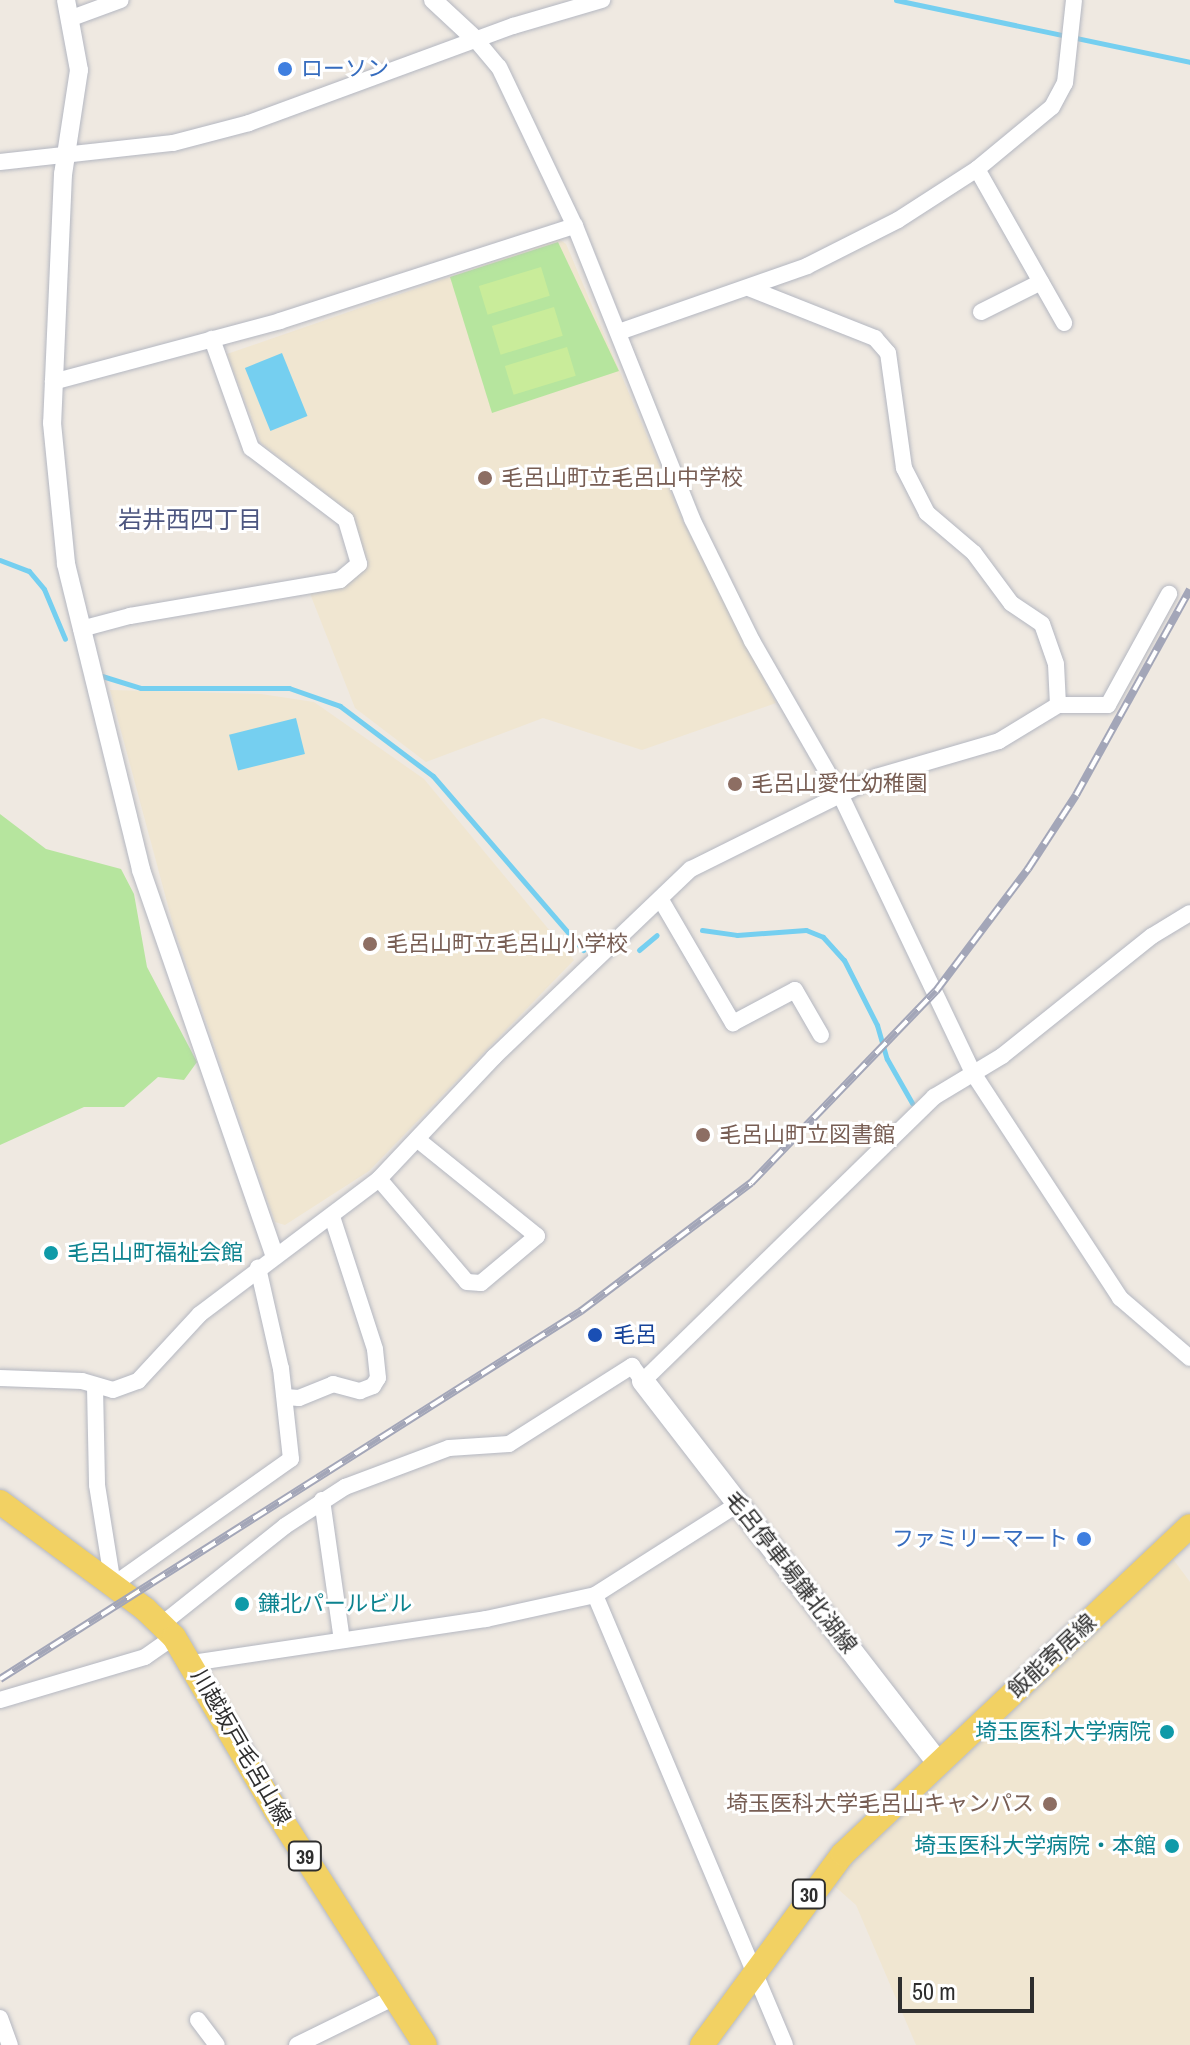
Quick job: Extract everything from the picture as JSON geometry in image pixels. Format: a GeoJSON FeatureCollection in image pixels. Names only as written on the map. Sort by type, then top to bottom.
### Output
{"type":"FeatureCollection","features":[{"type":"Feature","properties":{"kind":"main road","name":"毛呂停車場鎌北湖線"},"geometry":{"type":"LineString","coordinates":[[643,1381],[938,1763]]}},
{"type":"Feature","properties":{"kind":"main road","name":"川越坂戸毛呂山線"},"geometry":{"type":"LineString","coordinates":[[0,1502],[113,1585],[168,1630],[192,1663],[276,1811],[425,2045]]}},
{"type":"Feature","properties":{"kind":"main road","name":"飯能寄居線"},"geometry":{"type":"LineString","coordinates":[[702,2045],[753,1971],[843,1854],[1190,1526]]}},
{"type":"Feature","properties":{"kind":"street"},"geometry":{"type":"LineString","coordinates":[[121,0],[68,9],[79,70],[65,157],[53,382],[60,523],[91,677],[141,870],[274,1254]]}},
{"type":"Feature","properties":{"kind":"street"},"geometry":{"type":"LineString","coordinates":[[433,0],[476,40],[499,67],[575,226],[692,519],[752,641],[840,794],[973,1073],[1112,1287],[1190,1358]]}},
{"type":"Feature","properties":{"kind":"street"},"geometry":{"type":"LineString","coordinates":[[0,162],[173,143],[249,123],[476,40],[602,0]]}},
{"type":"Feature","properties":{"kind":"street"},"geometry":{"type":"LineString","coordinates":[[619,332],[749,288],[898,220],[977,169],[1052,107],[1065,83],[1074,0]]}},
{"type":"Feature","properties":{"kind":"street"},"geometry":{"type":"LineString","coordinates":[[977,169],[1064,323]]}},
{"type":"Feature","properties":{"kind":"street"},"geometry":{"type":"LineString","coordinates":[[53,382],[212,339],[575,226]]}},
{"type":"Feature","properties":{"kind":"street"},"geometry":{"type":"LineString","coordinates":[[981,312],[1041,282]]}},
{"type":"Feature","properties":{"kind":"street"},"geometry":{"type":"LineString","coordinates":[[749,288],[875,338],[888,353],[904,468],[927,513],[974,553],[1011,603],[1042,624],[1056,664],[1058,705]]}},
{"type":"Feature","properties":{"kind":"street"},"geometry":{"type":"LineString","coordinates":[[82,635],[340,580],[359,564],[346,520],[251,448],[212,339]]}},
{"type":"Feature","properties":{"kind":"street"},"geometry":{"type":"LineString","coordinates":[[0,1378],[82,1381],[113,1390],[138,1381],[200,1314],[274,1254],[332,1217],[379,1179],[494,1057],[691,869],[876,777],[999,741],[1058,705],[1108,705],[1169,594]]}},
{"type":"Feature","properties":{"kind":"street"},"geometry":{"type":"LineString","coordinates":[[661,900],[733,1023],[795,990],[821,1035]]}},
{"type":"Feature","properties":{"kind":"street"},"geometry":{"type":"LineString","coordinates":[[0,1700],[145,1657],[168,1630],[322,1500],[425,1454],[509,1444],[632,1366],[643,1381],[934,1097],[973,1073],[1190,913]]}},
{"type":"Feature","properties":{"kind":"street"},"geometry":{"type":"LineString","coordinates":[[379,1179],[467,1282],[481,1283],[537,1236],[417,1139]]}},
{"type":"Feature","properties":{"kind":"street"},"geometry":{"type":"LineString","coordinates":[[285,1397],[299,1398],[333,1384],[360,1391],[373,1386],[378,1378],[375,1349],[332,1217]]}},
{"type":"Feature","properties":{"kind":"street"},"geometry":{"type":"LineString","coordinates":[[95,1387],[97,1485],[113,1585],[288,1464],[285,1397],[258,1268]]}},
{"type":"Feature","properties":{"kind":"street"},"geometry":{"type":"LineString","coordinates":[[322,1500],[342,1640]]}},
{"type":"Feature","properties":{"kind":"street"},"geometry":{"type":"LineString","coordinates":[[192,1663],[486,1619],[595,1595],[738,1504]]}},
{"type":"Feature","properties":{"kind":"street"},"geometry":{"type":"LineString","coordinates":[[595,1595],[785,2045]]}},
{"type":"Feature","properties":{"kind":"street"},"geometry":{"type":"LineString","coordinates":[[297,2045],[395,1997]]}},
{"type":"Feature","properties":{"kind":"street"},"geometry":{"type":"LineString","coordinates":[[0,2018],[10,2045]]}},
{"type":"Feature","properties":{"kind":"street"},"geometry":{"type":"LineString","coordinates":[[198,2020],[217,2045]]}},
{"type":"Feature","properties":{"kind":"shaded area","name":"毛呂山町立毛呂山中学校"},"geometry":{"type":"Polygon","coordinates":[[[559,239],[566,244],[683,521],[776,703],[642,750],[543,718],[426,762],[355,708],[309,591],[343,586],[368,563],[350,513],[261,443],[227,354],[559,239]]]}},
{"type":"Feature","properties":{"kind":"shaded area","name":"毛呂山町立毛呂山小学校"},"geometry":{"type":"Polygon","coordinates":[[[110,690],[261,694],[314,702],[424,779],[574,960],[369,1171],[285,1225],[275,1222],[174,928],[110,690]]]}},
{"type":"Feature","properties":{"kind":"shaded area","name":"埼玉医科大学毛呂山キャンパス"},"geometry":{"type":"Polygon","coordinates":[[[1173,1559],[1190,1582],[1190,2045],[916,2045],[856,1905],[831,1883],[1173,1559]]]}},
{"type":"Feature","properties":{"kind":"green space"},"geometry":{"type":"Polygon","coordinates":[[[558,242],[619,371],[492,413],[450,277],[558,242]]]}},
{"type":"Feature","properties":{"kind":"green space"},"geometry":{"type":"Polygon","coordinates":[[[541,267],[550,296],[488,315],[479,286],[541,267]]]}},
{"type":"Feature","properties":{"kind":"green space"},"geometry":{"type":"Polygon","coordinates":[[[554,307],[563,336],[501,355],[492,326],[554,307]]]}},
{"type":"Feature","properties":{"kind":"green space"},"geometry":{"type":"Polygon","coordinates":[[[567,347],[576,376],[514,395],[505,366],[567,347]]]}},
{"type":"Feature","properties":{"kind":"green space"},"geometry":{"type":"Polygon","coordinates":[[[0,814],[46,849],[121,869],[134,894],[147,967],[197,1062],[184,1080],[158,1077],[124,1107],[84,1107],[0,1145],[0,814]]]}},
{"type":"Feature","properties":{"kind":"water"},"geometry":{"type":"Polygon","coordinates":[[[282,353],[307,416],[270,431],[245,368],[282,353]]]}},
{"type":"Feature","properties":{"kind":"water"},"geometry":{"type":"Polygon","coordinates":[[[296,718],[305,754],[238,771],[229,735],[296,718]]]}},
{"type":"Feature","properties":{"kind":"waterway"},"geometry":{"type":"LineString","coordinates":[[896,0],[1190,62]]}},
{"type":"Feature","properties":{"kind":"waterway"},"geometry":{"type":"LineString","coordinates":[[0,560],[29,571],[44,589],[65,639]]}},
{"type":"Feature","properties":{"kind":"waterway"},"geometry":{"type":"LineString","coordinates":[[102,676],[141,688],[289,688],[340,706],[433,776],[583,950]]}},
{"type":"Feature","properties":{"kind":"waterway"},"geometry":{"type":"LineString","coordinates":[[702,930],[737,935],[806,930],[823,937],[844,960],[877,1025],[887,1059],[912,1103]]}},
{"type":"Feature","properties":{"kind":"waterway"},"geometry":{"type":"LineString","coordinates":[[639,950],[657,935]]}},
{"type":"Feature","properties":{"kind":"railway"},"geometry":{"type":"LineString","coordinates":[[0,1679],[581,1311],[751,1183],[936,991],[1028,869],[1076,795],[1190,589]]}},
{"type":"Feature","properties":{"kind":"place","name":"ローソン"},"geometry":{"type":"Point","coordinates":[285,69]}},
{"type":"Feature","properties":{"kind":"place","name":"毛呂山町立毛呂山中学校"},"geometry":{"type":"Point","coordinates":[485,478]}},
{"type":"Feature","properties":{"kind":"place","name":"毛呂山愛仕幼稚園"},"geometry":{"type":"Point","coordinates":[735,784]}},
{"type":"Feature","properties":{"kind":"place","name":"毛呂山町立毛呂山小学校"},"geometry":{"type":"Point","coordinates":[370,944]}},
{"type":"Feature","properties":{"kind":"place","name":"毛呂山町立図書館"},"geometry":{"type":"Point","coordinates":[703,1135]}},
{"type":"Feature","properties":{"kind":"place","name":"毛呂山町福祉会館"},"geometry":{"type":"Point","coordinates":[51,1253]}},
{"type":"Feature","properties":{"kind":"place","name":"毛呂"},"geometry":{"type":"Point","coordinates":[595,1335]}},
{"type":"Feature","properties":{"kind":"place","name":"ファミリーマート"},"geometry":{"type":"Point","coordinates":[1084,1539]}},
{"type":"Feature","properties":{"kind":"place","name":"鎌北パールビル"},"geometry":{"type":"Point","coordinates":[242,1604]}},
{"type":"Feature","properties":{"kind":"place","name":"埼玉医科大学病院"},"geometry":{"type":"Point","coordinates":[1167,1732]}},
{"type":"Feature","properties":{"kind":"place","name":"埼玉医科大学毛呂山キャンパス"},"geometry":{"type":"Point","coordinates":[1050,1804]}},
{"type":"Feature","properties":{"kind":"place","name":"埼玉医科大学病院・本館"},"geometry":{"type":"Point","coordinates":[1172,1846]}},
{"type":"Feature","properties":{"kind":"district","name":"岩井西四丁目"},"geometry":{"type":"Point","coordinates":[190,520]}}]}
